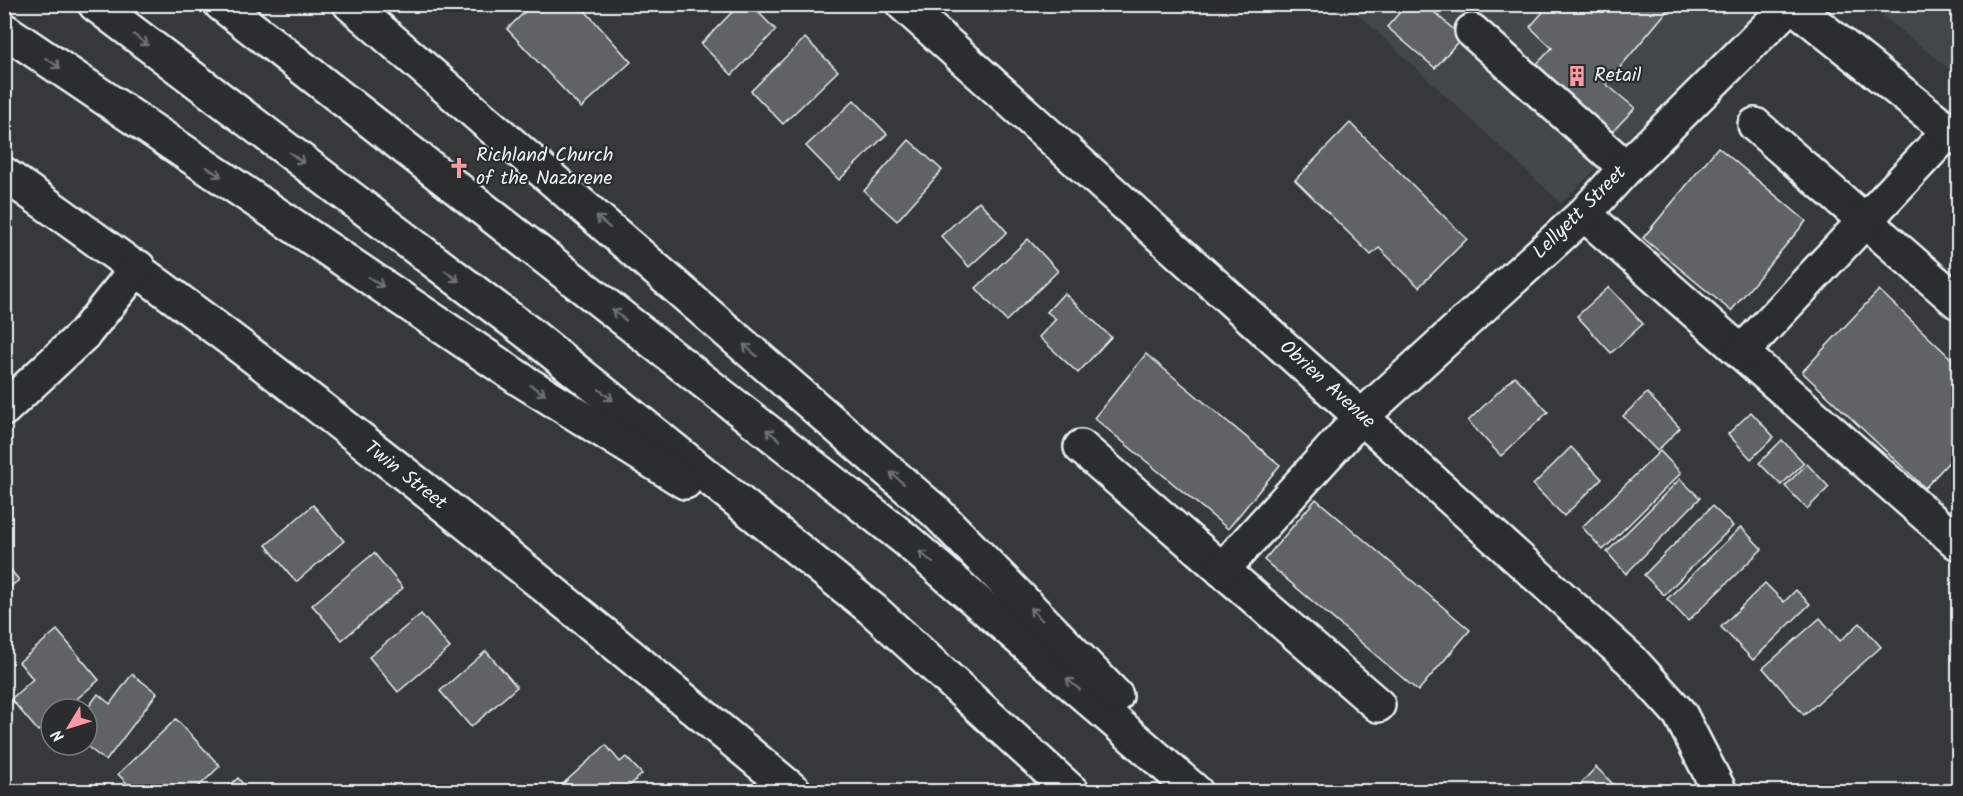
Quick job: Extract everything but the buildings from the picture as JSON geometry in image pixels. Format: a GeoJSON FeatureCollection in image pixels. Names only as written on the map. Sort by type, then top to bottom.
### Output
{"type":"FeatureCollection","features":[{"type":"Feature","properties":{"kind":"main road"},"geometry":{"type":"LineString","coordinates":[[95,4],[530,334],[872,609],[1072,792]]}},
{"type":"Feature","properties":{"kind":"main road"},"geometry":{"type":"LineString","coordinates":[[220,4],[904,538],[1196,792]]}},
{"type":"Feature","properties":{"kind":"main road"},"geometry":{"type":"LineString","coordinates":[[350,4],[937,513],[1209,792]]}},
{"type":"Feature","properties":{"kind":"main road","name":"Obrien Avenue"},"geometry":{"type":"LineString","coordinates":[[903,4],[1631,660],[1680,714],[1720,792]]}},
{"type":"Feature","properties":{"kind":"main road"},"geometry":{"type":"LineString","coordinates":[[1742,352],[1864,222],[1954,134],[1791,5]]}},
{"type":"Feature","properties":{"kind":"main road","name":"Lellyett Street"},"geometry":{"type":"LineString","coordinates":[[1222,570],[1362,416],[1584,214],[1626,168],[1791,5]]}},
{"type":"Feature","properties":{"kind":"main road"},"geometry":{"type":"LineString","coordinates":[[4,30],[523,381],[810,559]]}},
{"type":"Feature","properties":{"kind":"main road"},"geometry":{"type":"LineString","coordinates":[[1472,31],[1626,168]]}},
{"type":"Feature","properties":{"kind":"main road"},"geometry":{"type":"LineString","coordinates":[[1755,125],[1864,222],[1959,302]]}},
{"type":"Feature","properties":{"kind":"main road","name":"Twin Street"},"geometry":{"type":"LineString","coordinates":[[4,174],[138,267],[577,610],[795,792]]}},
{"type":"Feature","properties":{"kind":"main road"},"geometry":{"type":"LineString","coordinates":[[1584,214],[1959,543]]}},
{"type":"Feature","properties":{"kind":"main road"},"geometry":{"type":"LineString","coordinates":[[4,409],[85,333],[138,267]]}},
{"type":"Feature","properties":{"kind":"main road"},"geometry":{"type":"LineString","coordinates":[[1081,447],[1378,705]]}},
{"type":"Feature","properties":{"kind":"shaded area"},"geometry":{"type":"Polygon","coordinates":[[[1746,4],[1756,13],[1561,203],[1348,5],[1746,4]]]}},
{"type":"Feature","properties":{"kind":"shaded area"},"geometry":{"type":"Polygon","coordinates":[[[1869,5],[1958,5],[1958,76],[1869,5]]]}},
{"type":"Feature","properties":{"kind":"place","name":"Retail"},"geometry":{"type":"Point","coordinates":[1577,76]}},
{"type":"Feature","properties":{"kind":"place","name":"Richland Church of the Nazarene"},"geometry":{"type":"Point","coordinates":[459,168]}}]}
